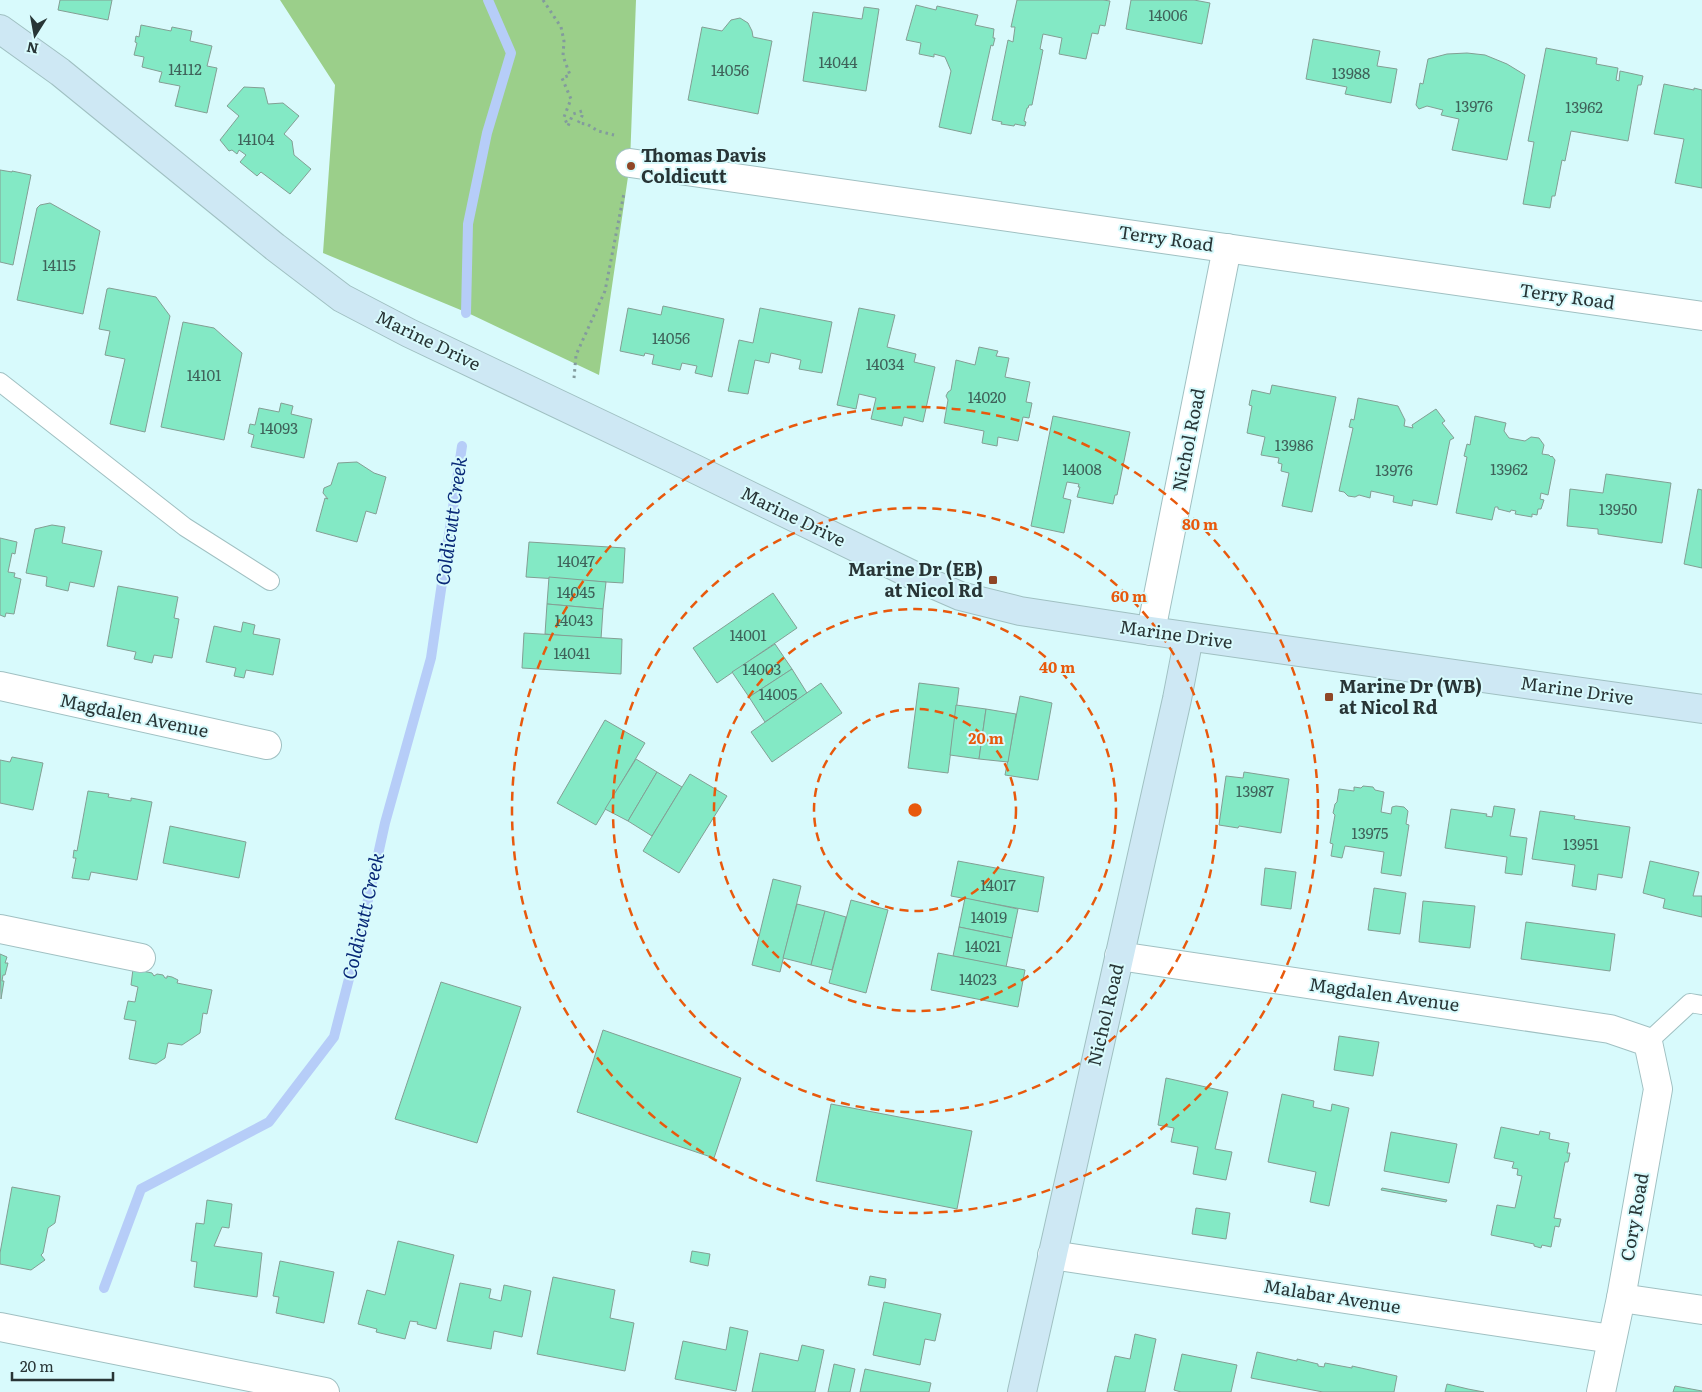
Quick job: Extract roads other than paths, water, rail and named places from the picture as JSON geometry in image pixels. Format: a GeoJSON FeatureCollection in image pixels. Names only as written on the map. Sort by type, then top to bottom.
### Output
{"type":"FeatureCollection","features":[{"type":"Feature","properties":{"kind":"street","name":"Marine Drive"},"geometry":{"type":"LineString","coordinates":[[0,29],[60,72],[275,247],[342,298],[409,333],[960,596],[1020,611],[1189,637],[1702,709]]}},
{"type":"Feature","properties":{"kind":"street","name":"Terry Road"},"geometry":{"type":"LineString","coordinates":[[630,163],[1702,316]]}},
{"type":"Feature","properties":{"kind":"street","name":"Nichol Road"},"geometry":{"type":"LineString","coordinates":[[1151,631],[1227,248]]}},
{"type":"Feature","properties":{"kind":"street","name":"Nichol Road"},"geometry":{"type":"LineString","coordinates":[[1022,1392],[1177,699],[1189,637]]}},
{"type":"Feature","properties":{"kind":"street","name":"Magdalen Avenue"},"geometry":{"type":"LineString","coordinates":[[0,686],[267,745]]}},
{"type":"Feature","properties":{"kind":"street"},"geometry":{"type":"LineString","coordinates":[[0,929],[141,958]]}},
{"type":"Feature","properties":{"kind":"street","name":"Magdalen Avenue"},"geometry":{"type":"LineString","coordinates":[[1119,956],[1610,1029],[1648,1042]]}},
{"type":"Feature","properties":{"kind":"street","name":"Cory Road"},"geometry":{"type":"LineString","coordinates":[[1601,1392],[1621,1298],[1658,1089],[1648,1042]]}},
{"type":"Feature","properties":{"kind":"street","name":"Malabar Avenue"},"geometry":{"type":"LineString","coordinates":[[1052,1254],[1612,1340]]}},
{"type":"Feature","properties":{"kind":"street"},"geometry":{"type":"LineString","coordinates":[[1621,1298],[1702,1310]]}},
{"type":"Feature","properties":{"kind":"street"},"geometry":{"type":"LineString","coordinates":[[0,1327],[325,1392]]}},
{"type":"Feature","properties":{"kind":"lane"},"geometry":{"type":"LineString","coordinates":[[0,382],[185,527],[270,581]]}},
{"type":"Feature","properties":{"kind":"lane"},"geometry":{"type":"LineString","coordinates":[[1648,1042],[1690,1003],[1702,1005]]}},
{"type":"Feature","properties":{"kind":"waterway","name":"Coldicutt Creek"},"geometry":{"type":"LineString","coordinates":[[466,313],[468,224],[487,133],[511,53],[488,0]]}},
{"type":"Feature","properties":{"kind":"waterway","name":"Coldicutt Creek"},"geometry":{"type":"LineString","coordinates":[[104,1288],[141,1189],[269,1122],[334,1037],[360,936],[385,823],[431,658],[462,446]]}},
{"type":"Feature","properties":{"kind":"place","name":"Thomas Davis Coldicutt"},"geometry":{"type":"Point","coordinates":[631,166]}},
{"type":"Feature","properties":{"kind":"place","name":"Marine Dr (EB) at Nicol Rd"},"geometry":{"type":"Point","coordinates":[993,580]}},
{"type":"Feature","properties":{"kind":"place","name":"Marine Dr (WB) at Nicol Rd"},"geometry":{"type":"Point","coordinates":[1329,697]}}]}
